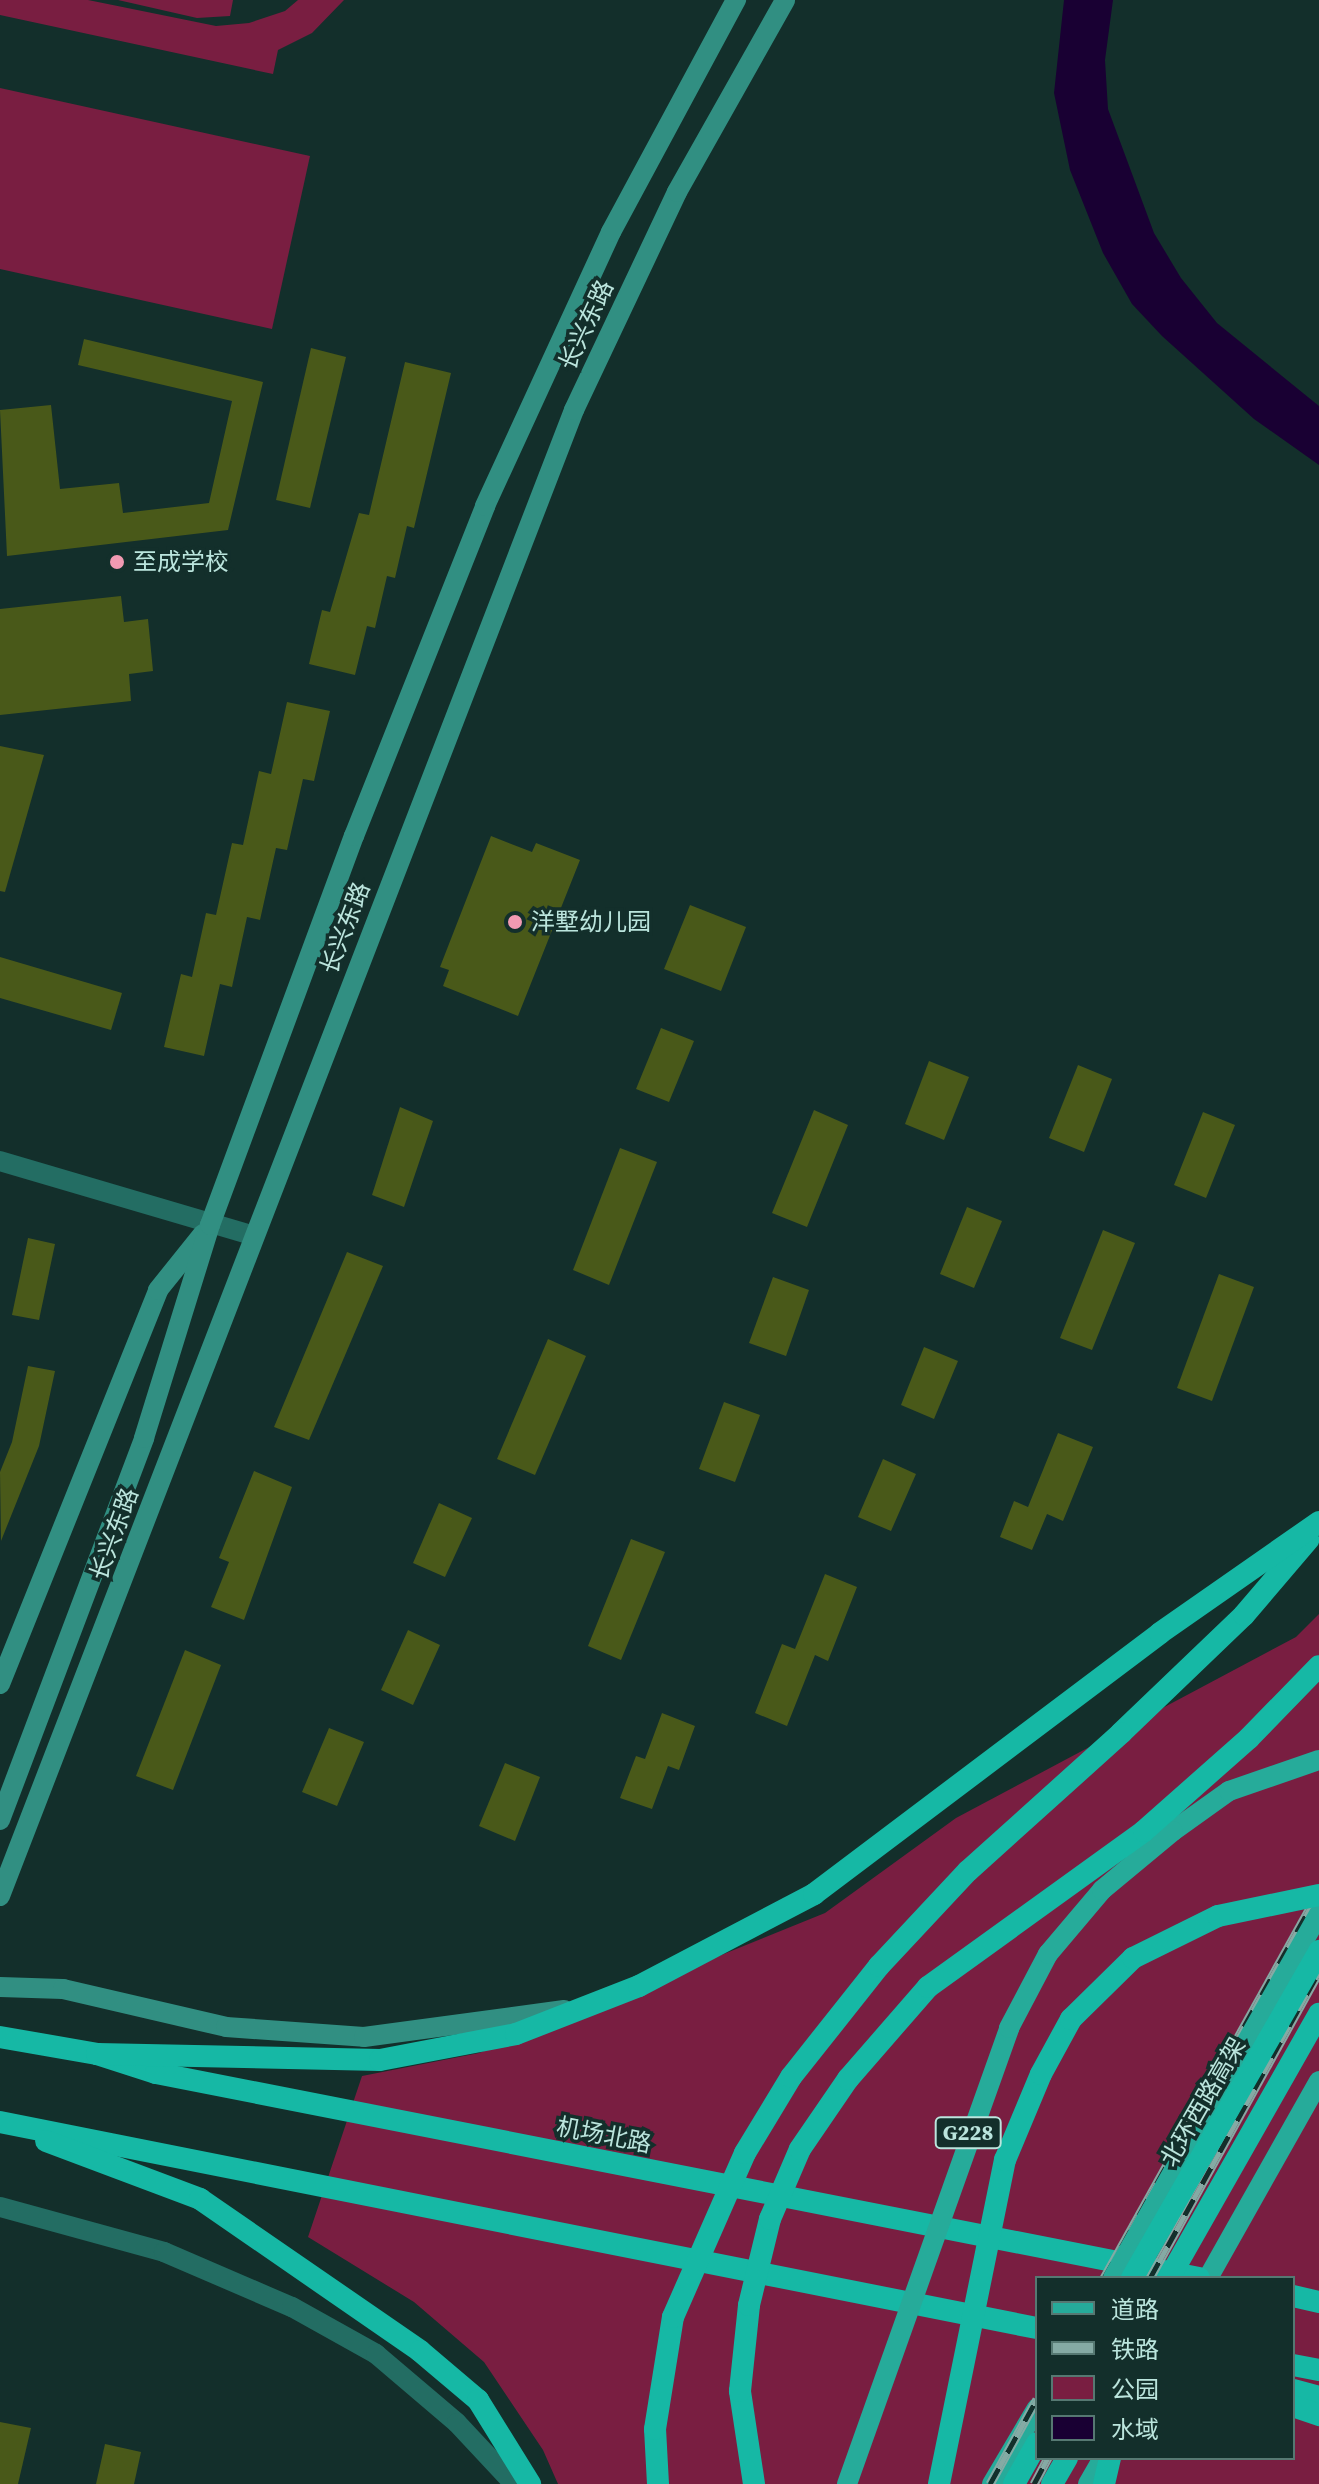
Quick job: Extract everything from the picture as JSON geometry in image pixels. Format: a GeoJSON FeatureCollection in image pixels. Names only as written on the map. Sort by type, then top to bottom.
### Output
{"type":"FeatureCollection","features":[{"type":"Feature","properties":{"kind":"highway"},"geometry":{"type":"LineString","coordinates":[[658,2484],[655,2429],[673,2317],[745,2153],[791,2077],[879,1966],[968,1871],[1121,1733],[1244,1615],[1319,1524]]}},
{"type":"Feature","properties":{"kind":"highway"},"geometry":{"type":"LineString","coordinates":[[97,2054],[380,2060],[516,2034],[639,1986],[814,1894],[1160,1633],[1319,1524]]}},
{"type":"Feature","properties":{"kind":"highway"},"geometry":{"type":"LineString","coordinates":[[754,2484],[740,2391],[749,2305],[770,2219],[800,2149],[848,2079],[928,1987],[1144,1831],[1249,1738],[1319,1666]]}},
{"type":"Feature","properties":{"kind":"highway"},"geometry":{"type":"LineString","coordinates":[[939,2484],[1005,2160],[1041,2074],[1071,2019],[1133,1958],[1161,1944],[1218,1916],[1319,1895]]}},
{"type":"Feature","properties":{"kind":"highway","name":"北环西路高架"},"geometry":{"type":"LineString","coordinates":[[1133,2276],[1319,1951]]}},
{"type":"Feature","properties":{"kind":"highway"},"geometry":{"type":"LineString","coordinates":[[1170,2276],[1319,2014]]}},
{"type":"Feature","properties":{"kind":"highway","name":"机场北路"},"geometry":{"type":"LineString","coordinates":[[0,2037],[97,2054],[156,2073],[1189,2276]]}},
{"type":"Feature","properties":{"kind":"highway"},"geometry":{"type":"LineString","coordinates":[[0,2123],[1035,2328]]}},
{"type":"Feature","properties":{"kind":"highway"},"geometry":{"type":"LineString","coordinates":[[0,2123],[200,2199],[420,2351],[478,2400],[530,2484]]}},
{"type":"Feature","properties":{"kind":"highway"},"geometry":{"type":"LineString","coordinates":[[1295,2296],[1319,2302]]}},
{"type":"Feature","properties":{"kind":"highway"},"geometry":{"type":"LineString","coordinates":[[1295,2365],[1319,2370]]}},
{"type":"Feature","properties":{"kind":"highway"},"geometry":{"type":"LineString","coordinates":[[1295,2391],[1319,2397]]}},
{"type":"Feature","properties":{"kind":"highway"},"geometry":{"type":"LineString","coordinates":[[1295,2407],[1319,2415]]}},
{"type":"Feature","properties":{"kind":"highway"},"geometry":{"type":"LineString","coordinates":[[1014,2484],[1035,2447]]}},
{"type":"Feature","properties":{"kind":"highway"},"geometry":{"type":"LineString","coordinates":[[1052,2484],[1066,2460]]}},
{"type":"Feature","properties":{"kind":"highway"},"geometry":{"type":"LineString","coordinates":[[1104,2484],[1110,2460]]}},
{"type":"Feature","properties":{"kind":"main road","name":"长兴东路"},"geometry":{"type":"LineString","coordinates":[[0,1820],[144,1438],[210,1225],[354,836],[485,506],[611,232],[736,0]]}},
{"type":"Feature","properties":{"kind":"main road","name":"长兴东路"},"geometry":{"type":"LineString","coordinates":[[0,1896],[132,1565],[251,1235],[574,410],[677,192],[785,0]]}},
{"type":"Feature","properties":{"kind":"main road"},"geometry":{"type":"LineString","coordinates":[[0,1684],[158,1290],[210,1225]]}},
{"type":"Feature","properties":{"kind":"main road","name":"G228"},"geometry":{"type":"LineString","coordinates":[[847,2484],[1009,2028],[1057,1944],[1102,1890],[1173,1831],[1229,1791],[1319,1760]]}},
{"type":"Feature","properties":{"kind":"main road"},"geometry":{"type":"LineString","coordinates":[[1114,2276],[1319,1914]]}},
{"type":"Feature","properties":{"kind":"main road"},"geometry":{"type":"LineString","coordinates":[[0,1987],[63,1989],[226,2027],[364,2037],[587,2006]]}},
{"type":"Feature","properties":{"kind":"main road"},"geometry":{"type":"LineString","coordinates":[[1209,2276],[1319,2081]]}},
{"type":"Feature","properties":{"kind":"main road"},"geometry":{"type":"LineString","coordinates":[[992,2484],[1035,2411]]}},
{"type":"Feature","properties":{"kind":"main road"},"geometry":{"type":"LineString","coordinates":[[1088,2484],[1102,2460]]}},
{"type":"Feature","properties":{"kind":"street"},"geometry":{"type":"LineString","coordinates":[[0,1161],[251,1235]]}},
{"type":"Feature","properties":{"kind":"street"},"geometry":{"type":"LineString","coordinates":[[0,2207],[164,2252],[292,2307],[376,2354],[457,2423],[514,2484]]}},
{"type":"Feature","properties":{"kind":"green space"},"geometry":{"type":"Polygon","coordinates":[[[0,0],[88,0],[216,26],[249,23],[285,11],[298,0],[344,0],[312,33],[278,50],[273,74],[0,15],[0,0]]]}},
{"type":"Feature","properties":{"kind":"green space"},"geometry":{"type":"Polygon","coordinates":[[[118,0],[233,0],[230,16],[197,18],[118,0]]]}},
{"type":"Feature","properties":{"kind":"green space"},"geometry":{"type":"Polygon","coordinates":[[[0,88],[310,156],[272,329],[0,269],[0,88]]]}},
{"type":"Feature","properties":{"kind":"green space"},"geometry":{"type":"Polygon","coordinates":[[[1319,1614],[1319,2484],[558,2484],[543,2450],[484,2362],[414,2302],[308,2237],[362,2076],[479,2053],[825,1913],[956,1818],[1296,1637],[1319,1614]]]}},
{"type":"Feature","properties":{"kind":"water"},"geometry":{"type":"Polygon","coordinates":[[[1064,0],[1113,0],[1105,60],[1108,109],[1154,233],[1181,278],[1217,323],[1319,406],[1319,465],[1254,419],[1162,336],[1132,304],[1103,253],[1070,170],[1054,93],[1064,0]]]}},
{"type":"Feature","properties":{"kind":"building"},"geometry":{"type":"Polygon","coordinates":[[[84,339],[263,382],[228,530],[7,556],[0,410],[51,405],[60,489],[119,483],[123,513],[209,503],[232,401],[78,365],[84,339]]]}},
{"type":"Feature","properties":{"kind":"building"},"geometry":{"type":"Polygon","coordinates":[[[311,348],[346,357],[310,508],[276,500],[311,348]]]}},
{"type":"Feature","properties":{"kind":"building"},"geometry":{"type":"Polygon","coordinates":[[[405,362],[451,373],[414,528],[407,526],[395,578],[387,576],[375,628],[367,626],[355,675],[309,664],[322,610],[330,612],[359,513],[369,515],[405,362]]]}},
{"type":"Feature","properties":{"kind":"building"},"geometry":{"type":"Polygon","coordinates":[[[121,596],[124,622],[148,619],[153,671],[129,674],[131,701],[0,715],[0,609],[121,596]]]}},
{"type":"Feature","properties":{"kind":"building"},"geometry":{"type":"Polygon","coordinates":[[[287,702],[330,711],[314,781],[303,779],[287,850],[276,848],[260,920],[247,917],[232,987],[220,984],[204,1056],[164,1047],[181,974],[192,977],[206,913],[216,915],[232,843],[243,845],[259,771],[271,774],[287,702]]]}},
{"type":"Feature","properties":{"kind":"building"},"geometry":{"type":"Polygon","coordinates":[[[0,746],[44,755],[5,892],[0,891],[0,746]]]}},
{"type":"Feature","properties":{"kind":"building"},"geometry":{"type":"Polygon","coordinates":[[[491,836],[532,852],[536,843],[580,860],[518,1016],[443,986],[449,970],[440,967],[491,836]]]}},
{"type":"Feature","properties":{"kind":"building"},"geometry":{"type":"Polygon","coordinates":[[[690,905],[746,927],[721,991],[664,969],[690,905]]]}},
{"type":"Feature","properties":{"kind":"building"},"geometry":{"type":"Polygon","coordinates":[[[0,957],[122,993],[111,1030],[0,998],[0,957]]]}},
{"type":"Feature","properties":{"kind":"building"},"geometry":{"type":"Polygon","coordinates":[[[661,1028],[694,1041],[669,1102],[636,1089],[661,1028]]]}},
{"type":"Feature","properties":{"kind":"building"},"geometry":{"type":"Polygon","coordinates":[[[929,1061],[969,1077],[944,1140],[905,1124],[929,1061]]]}},
{"type":"Feature","properties":{"kind":"building"},"geometry":{"type":"Polygon","coordinates":[[[1078,1065],[1112,1079],[1084,1152],[1049,1138],[1078,1065]]]}},
{"type":"Feature","properties":{"kind":"building"},"geometry":{"type":"Polygon","coordinates":[[[400,1107],[433,1121],[404,1207],[372,1195],[400,1107]]]}},
{"type":"Feature","properties":{"kind":"building"},"geometry":{"type":"Polygon","coordinates":[[[814,1110],[848,1125],[807,1227],[772,1213],[814,1110]]]}},
{"type":"Feature","properties":{"kind":"building"},"geometry":{"type":"Polygon","coordinates":[[[1203,1112],[1235,1125],[1206,1198],[1174,1185],[1203,1112]]]}},
{"type":"Feature","properties":{"kind":"building"},"geometry":{"type":"Polygon","coordinates":[[[620,1148],[657,1162],[609,1285],[573,1270],[620,1148]]]}},
{"type":"Feature","properties":{"kind":"building"},"geometry":{"type":"Polygon","coordinates":[[[967,1207],[1002,1221],[974,1288],[940,1274],[967,1207]]]}},
{"type":"Feature","properties":{"kind":"building"},"geometry":{"type":"Polygon","coordinates":[[[1103,1230],[1135,1243],[1092,1350],[1060,1338],[1103,1230]]]}},
{"type":"Feature","properties":{"kind":"building"},"geometry":{"type":"Polygon","coordinates":[[[28,1238],[55,1244],[39,1320],[12,1315],[28,1238]]]}},
{"type":"Feature","properties":{"kind":"building"},"geometry":{"type":"Polygon","coordinates":[[[347,1252],[383,1266],[309,1440],[274,1427],[347,1252]]]}},
{"type":"Feature","properties":{"kind":"building"},"geometry":{"type":"Polygon","coordinates":[[[1219,1274],[1254,1287],[1212,1401],[1177,1388],[1219,1274]]]}},
{"type":"Feature","properties":{"kind":"building"},"geometry":{"type":"Polygon","coordinates":[[[773,1277],[809,1290],[786,1356],[749,1343],[773,1277]]]}},
{"type":"Feature","properties":{"kind":"building"},"geometry":{"type":"Polygon","coordinates":[[[548,1339],[586,1356],[535,1475],[497,1459],[548,1339]]]}},
{"type":"Feature","properties":{"kind":"building"},"geometry":{"type":"Polygon","coordinates":[[[924,1347],[958,1361],[934,1419],[901,1405],[924,1347]]]}},
{"type":"Feature","properties":{"kind":"building"},"geometry":{"type":"Polygon","coordinates":[[[28,1366],[55,1371],[39,1446],[1,1541],[0,1472],[12,1442],[28,1366]]]}},
{"type":"Feature","properties":{"kind":"building"},"geometry":{"type":"Polygon","coordinates":[[[724,1402],[760,1415],[735,1482],[699,1469],[724,1402]]]}},
{"type":"Feature","properties":{"kind":"building"},"geometry":{"type":"Polygon","coordinates":[[[1058,1433],[1093,1447],[1063,1521],[1047,1514],[1032,1550],[1000,1537],[1014,1501],[1028,1507],[1058,1433]]]}},
{"type":"Feature","properties":{"kind":"building"},"geometry":{"type":"Polygon","coordinates":[[[883,1459],[916,1474],[891,1531],[858,1517],[883,1459]]]}},
{"type":"Feature","properties":{"kind":"building"},"geometry":{"type":"Polygon","coordinates":[[[254,1471],[292,1487],[244,1620],[211,1607],[229,1562],[219,1558],[254,1471]]]}},
{"type":"Feature","properties":{"kind":"building"},"geometry":{"type":"Polygon","coordinates":[[[439,1503],[472,1518],[445,1577],[413,1563],[439,1503]]]}},
{"type":"Feature","properties":{"kind":"building"},"geometry":{"type":"Polygon","coordinates":[[[631,1539],[665,1552],[621,1660],[588,1646],[631,1539]]]}},
{"type":"Feature","properties":{"kind":"building"},"geometry":{"type":"Polygon","coordinates":[[[825,1574],[857,1587],[828,1661],[815,1655],[787,1726],[755,1713],[782,1644],[795,1649],[825,1574]]]}},
{"type":"Feature","properties":{"kind":"building"},"geometry":{"type":"Polygon","coordinates":[[[408,1630],[440,1645],[413,1705],[381,1690],[408,1630]]]}},
{"type":"Feature","properties":{"kind":"building"},"geometry":{"type":"Polygon","coordinates":[[[185,1650],[221,1665],[173,1790],[136,1776],[185,1650]]]}},
{"type":"Feature","properties":{"kind":"building"},"geometry":{"type":"Polygon","coordinates":[[[662,1713],[695,1726],[679,1770],[668,1766],[652,1809],[620,1798],[636,1756],[645,1759],[662,1713]]]}},
{"type":"Feature","properties":{"kind":"building"},"geometry":{"type":"Polygon","coordinates":[[[329,1728],[364,1742],[337,1806],[302,1792],[329,1728]]]}},
{"type":"Feature","properties":{"kind":"building"},"geometry":{"type":"Polygon","coordinates":[[[505,1763],[540,1777],[515,1841],[479,1826],[505,1763]]]}},
{"type":"Feature","properties":{"kind":"building"},"geometry":{"type":"Polygon","coordinates":[[[0,2422],[31,2428],[18,2484],[0,2484],[0,2422]]]}},
{"type":"Feature","properties":{"kind":"building"},"geometry":{"type":"Polygon","coordinates":[[[105,2444],[141,2452],[134,2484],[96,2484],[105,2444]]]}},
{"type":"Feature","properties":{"kind":"railway"},"geometry":{"type":"LineString","coordinates":[[1105,2276],[1319,1891]]}},
{"type":"Feature","properties":{"kind":"railway"},"geometry":{"type":"LineString","coordinates":[[1151,2276],[1319,1972]]}},
{"type":"Feature","properties":{"kind":"railway"},"geometry":{"type":"LineString","coordinates":[[990,2484],[1035,2403]]}},
{"type":"Feature","properties":{"kind":"railway"},"geometry":{"type":"LineString","coordinates":[[1034,2484],[1047,2460]]}},
{"type":"Feature","properties":{"kind":"place","name":"至成学校"},"geometry":{"type":"Point","coordinates":[117,562]}},
{"type":"Feature","properties":{"kind":"place","name":"洋墅幼儿园"},"geometry":{"type":"Point","coordinates":[515,922]}}]}
